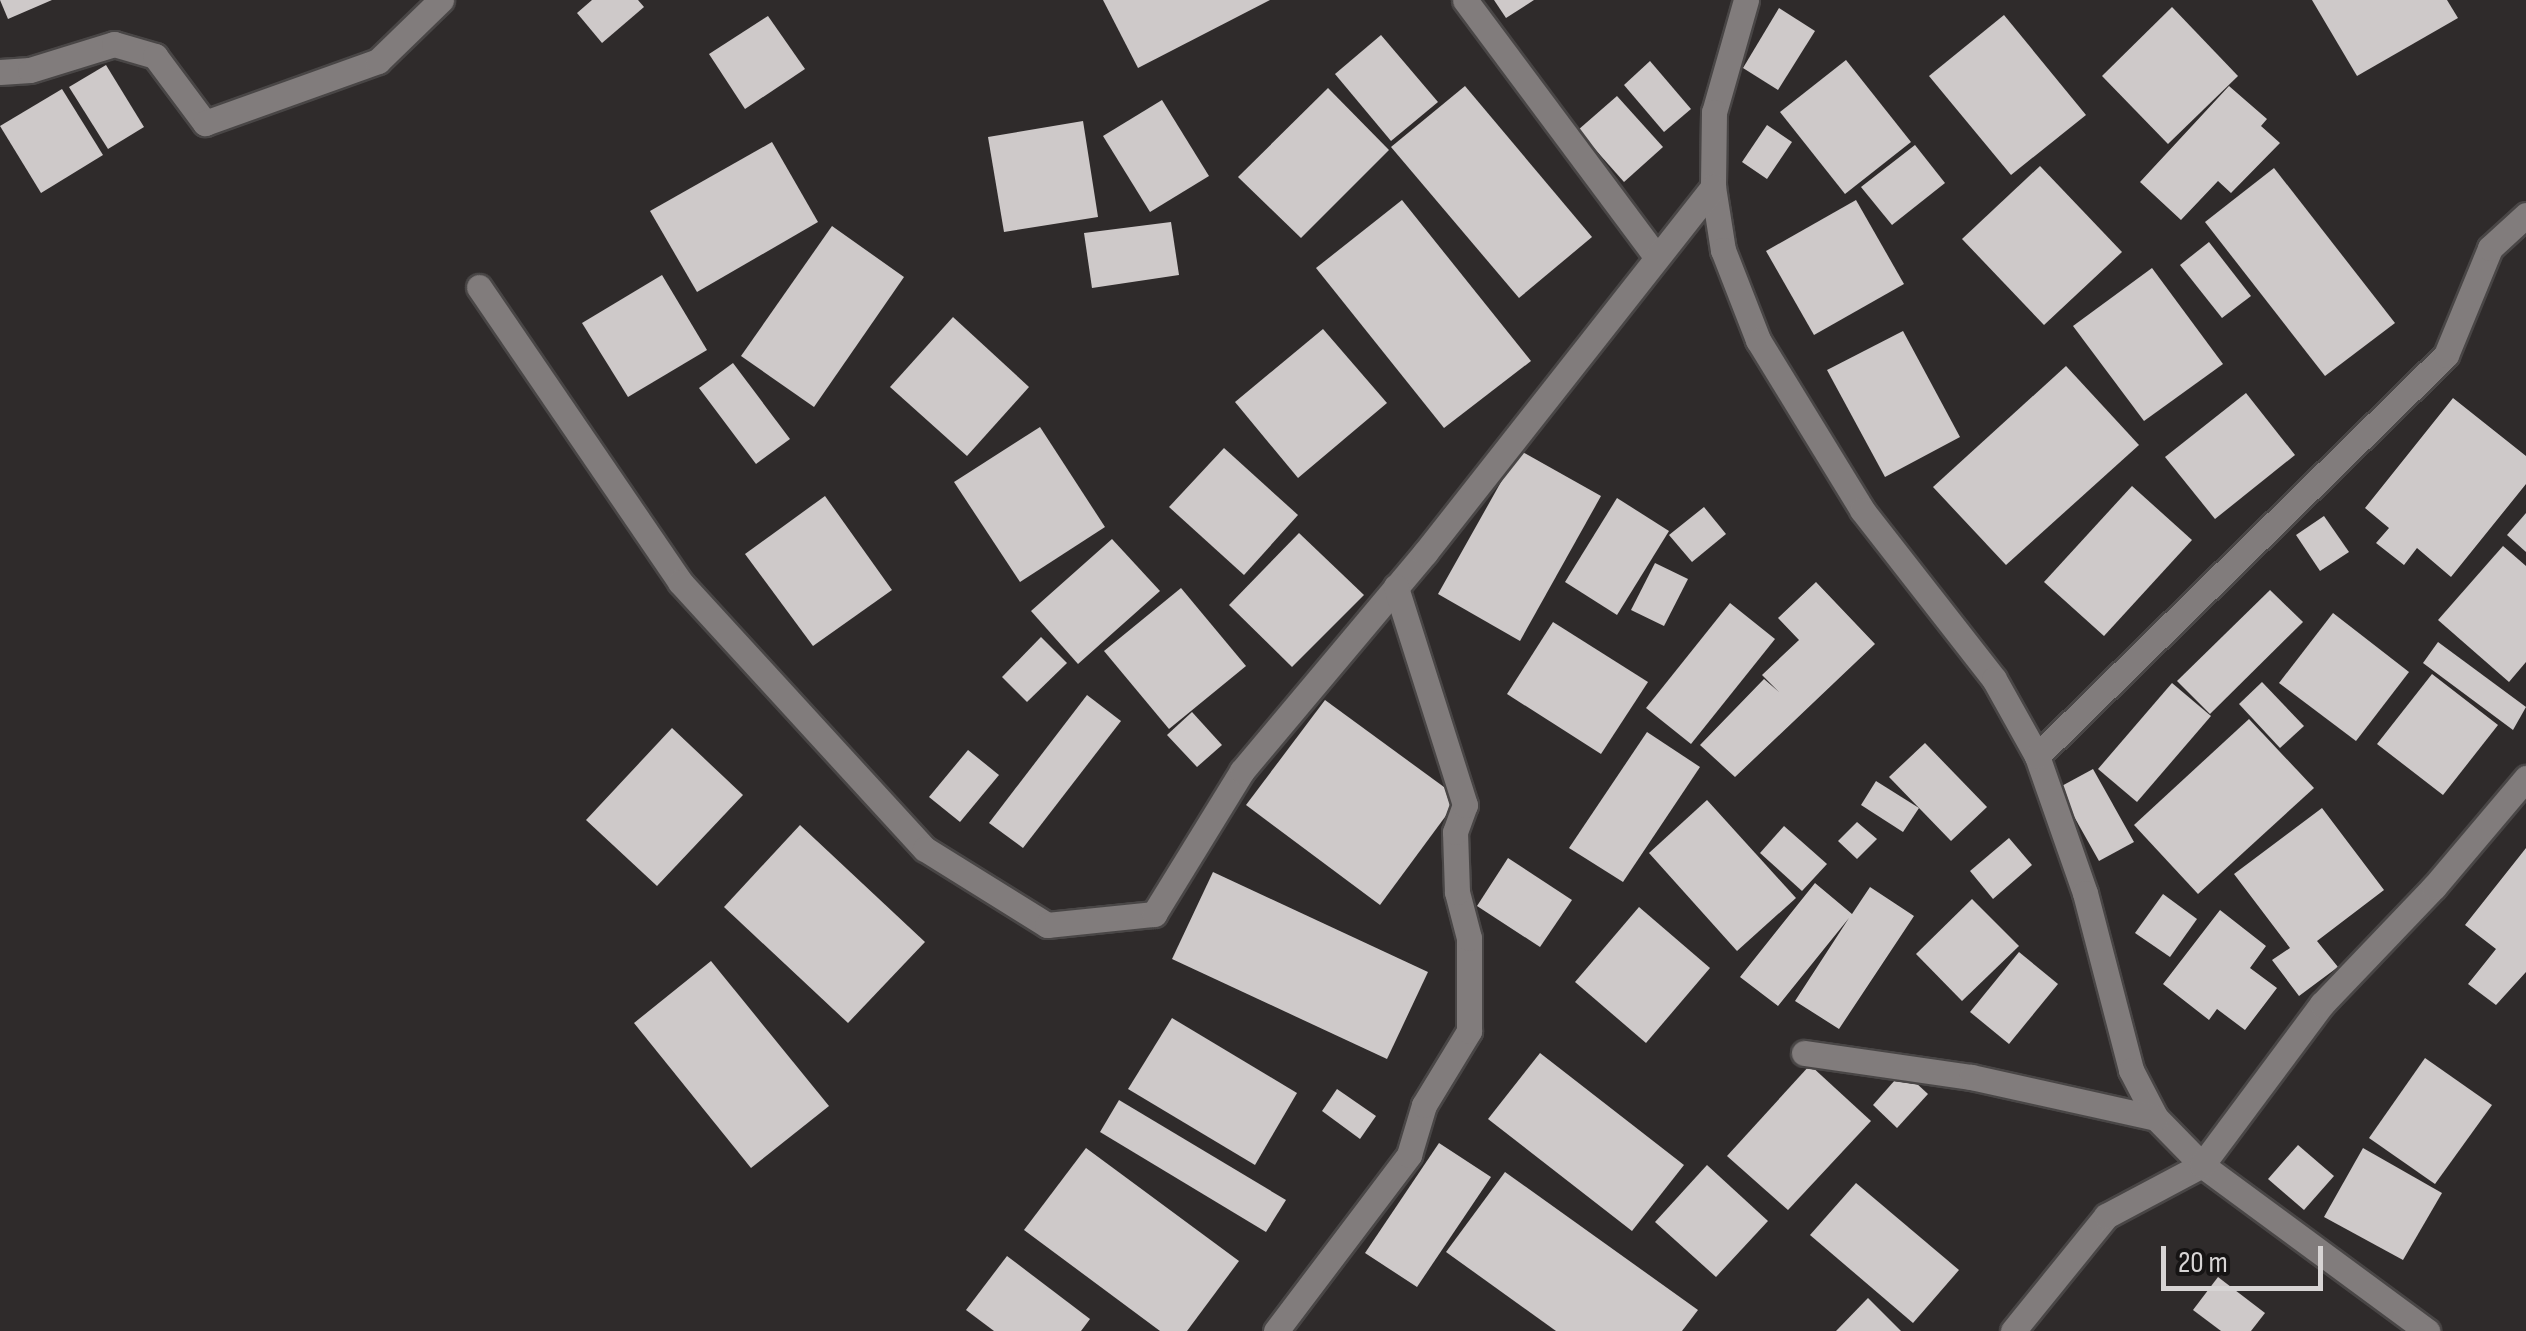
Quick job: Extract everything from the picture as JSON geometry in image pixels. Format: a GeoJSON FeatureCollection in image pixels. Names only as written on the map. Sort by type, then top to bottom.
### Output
{"type":"FeatureCollection","features":[{"type":"Feature","properties":{"kind":"street"},"geometry":{"type":"LineString","coordinates":[[0,72],[30,70],[114,44],[155,56],[205,123],[378,61],[440,0]]}},
{"type":"Feature","properties":{"kind":"street"},"geometry":{"type":"LineString","coordinates":[[1465,0],[1654,254]]}},
{"type":"Feature","properties":{"kind":"street"},"geometry":{"type":"LineString","coordinates":[[1741,3],[1714,112],[1713,186],[1723,250],[1758,340],[1862,510],[1994,679],[2037,756],[2085,893],[2132,1070],[2156,1118],[2202,1164],[2427,1331]]}},
{"type":"Feature","properties":{"kind":"street"},"geometry":{"type":"LineString","coordinates":[[479,287],[680,582],[925,849],[1047,926],[1154,914],[1242,770],[1396,587],[1654,254],[1713,186]]}},
{"type":"Feature","properties":{"kind":"street"},"geometry":{"type":"LineString","coordinates":[[2037,756],[2446,355],[2490,248],[2526,215]]}},
{"type":"Feature","properties":{"kind":"street"},"geometry":{"type":"LineString","coordinates":[[1276,1331],[1409,1155],[1424,1106],[1469,1031],[1469,938],[1458,892],[1455,832],[1466,804],[1396,587]]}},
{"type":"Feature","properties":{"kind":"street"},"geometry":{"type":"LineString","coordinates":[[2013,1331],[2106,1216],[2202,1164],[2322,1004],[2434,887],[2526,778]]}},
{"type":"Feature","properties":{"kind":"street"},"geometry":{"type":"LineString","coordinates":[[1804,1053],[1972,1077],[2156,1118]]}},
{"type":"Feature","properties":{"kind":"building"},"geometry":{"type":"Polygon","coordinates":[[[0,0],[52,0],[8,19],[0,0]]]}},
{"type":"Feature","properties":{"kind":"building"},"geometry":{"type":"Polygon","coordinates":[[[592,0],[638,0],[644,7],[602,43],[577,13],[592,0]]]}},
{"type":"Feature","properties":{"kind":"building"},"geometry":{"type":"Polygon","coordinates":[[[1103,0],[1270,0],[1138,68],[1103,0]]]}},
{"type":"Feature","properties":{"kind":"building"},"geometry":{"type":"Polygon","coordinates":[[[1494,0],[1534,0],[1506,18],[1494,0]]]}},
{"type":"Feature","properties":{"kind":"building"},"geometry":{"type":"Polygon","coordinates":[[[2312,0],[2447,0],[2458,18],[2357,76],[2312,0]]]}},
{"type":"Feature","properties":{"kind":"building"},"geometry":{"type":"Polygon","coordinates":[[[2172,7],[2238,76],[2168,144],[2102,76],[2172,7]]]}},
{"type":"Feature","properties":{"kind":"building"},"geometry":{"type":"Polygon","coordinates":[[[1779,8],[1815,31],[1778,90],[1743,68],[1779,8]]]}},
{"type":"Feature","properties":{"kind":"building"},"geometry":{"type":"Polygon","coordinates":[[[2004,15],[2086,115],[2011,175],[1929,76],[2004,15]]]}},
{"type":"Feature","properties":{"kind":"building"},"geometry":{"type":"Polygon","coordinates":[[[768,16],[805,69],[745,109],[709,54],[768,16]]]}},
{"type":"Feature","properties":{"kind":"building"},"geometry":{"type":"Polygon","coordinates":[[[1381,35],[1438,102],[1391,141],[1335,74],[1381,35]]]}},
{"type":"Feature","properties":{"kind":"building"},"geometry":{"type":"Polygon","coordinates":[[[1846,60],[1911,142],[1845,194],[1780,112],[1846,60]]]}},
{"type":"Feature","properties":{"kind":"building"},"geometry":{"type":"Polygon","coordinates":[[[1650,61],[1691,109],[1664,132],[1624,85],[1650,61]]]}},
{"type":"Feature","properties":{"kind":"building"},"geometry":{"type":"Polygon","coordinates":[[[106,65],[144,127],[108,149],[69,87],[106,65]]]}},
{"type":"Feature","properties":{"kind":"building"},"geometry":{"type":"Polygon","coordinates":[[[1465,86],[1592,237],[1519,298],[1391,147],[1465,86]]]}},
{"type":"Feature","properties":{"kind":"building"},"geometry":{"type":"Polygon","coordinates":[[[2229,86],[2267,119],[2261,126],[2280,143],[2231,193],[2218,181],[2181,220],[2140,182],[2229,86]]]}},
{"type":"Feature","properties":{"kind":"building"},"geometry":{"type":"Polygon","coordinates":[[[1328,88],[1389,150],[1301,238],[1238,177],[1328,88]]]}},
{"type":"Feature","properties":{"kind":"building"},"geometry":{"type":"Polygon","coordinates":[[[62,89],[103,155],[41,193],[0,126],[62,89]]]}},
{"type":"Feature","properties":{"kind":"building"},"geometry":{"type":"Polygon","coordinates":[[[1617,96],[1663,147],[1624,182],[1578,130],[1617,96]]]}},
{"type":"Feature","properties":{"kind":"building"},"geometry":{"type":"Polygon","coordinates":[[[1162,100],[1209,176],[1150,212],[1103,136],[1162,100]]]}},
{"type":"Feature","properties":{"kind":"building"},"geometry":{"type":"Polygon","coordinates":[[[1083,121],[1098,217],[1004,232],[988,137],[1083,121]]]}},
{"type":"Feature","properties":{"kind":"building"},"geometry":{"type":"Polygon","coordinates":[[[1767,125],[1792,142],[1767,179],[1742,162],[1767,125]]]}},
{"type":"Feature","properties":{"kind":"building"},"geometry":{"type":"Polygon","coordinates":[[[772,142],[818,222],[697,292],[650,211],[772,142]]]}},
{"type":"Feature","properties":{"kind":"building"},"geometry":{"type":"Polygon","coordinates":[[[1915,145],[1945,183],[1892,225],[1861,187],[1915,145]]]}},
{"type":"Feature","properties":{"kind":"building"},"geometry":{"type":"Polygon","coordinates":[[[2040,166],[2122,252],[2044,325],[1962,239],[2040,166]]]}},
{"type":"Feature","properties":{"kind":"building"},"geometry":{"type":"Polygon","coordinates":[[[2274,168],[2395,323],[2325,376],[2205,222],[2274,168]]]}},
{"type":"Feature","properties":{"kind":"building"},"geometry":{"type":"Polygon","coordinates":[[[1402,200],[1531,361],[1444,428],[1316,268],[1402,200]]]}},
{"type":"Feature","properties":{"kind":"building"},"geometry":{"type":"Polygon","coordinates":[[[1856,200],[1904,284],[1814,335],[1766,251],[1856,200]]]}},
{"type":"Feature","properties":{"kind":"building"},"geometry":{"type":"Polygon","coordinates":[[[1171,222],[1179,275],[1092,288],[1084,233],[1171,222]]]}},
{"type":"Feature","properties":{"kind":"building"},"geometry":{"type":"Polygon","coordinates":[[[832,226],[904,277],[814,407],[741,356],[832,226]]]}},
{"type":"Feature","properties":{"kind":"building"},"geometry":{"type":"Polygon","coordinates":[[[2209,242],[2251,296],[2222,318],[2180,265],[2209,242]]]}},
{"type":"Feature","properties":{"kind":"building"},"geometry":{"type":"Polygon","coordinates":[[[2152,268],[2223,364],[2144,421],[2073,326],[2152,268]]]}},
{"type":"Feature","properties":{"kind":"building"},"geometry":{"type":"Polygon","coordinates":[[[662,275],[707,350],[628,397],[582,323],[662,275]]]}},
{"type":"Feature","properties":{"kind":"building"},"geometry":{"type":"Polygon","coordinates":[[[953,317],[1029,387],[967,456],[890,387],[953,317]]]}},
{"type":"Feature","properties":{"kind":"building"},"geometry":{"type":"Polygon","coordinates":[[[1323,329],[1387,403],[1298,478],[1235,402],[1323,329]]]}},
{"type":"Feature","properties":{"kind":"building"},"geometry":{"type":"Polygon","coordinates":[[[1903,331],[1960,437],[1885,477],[1827,370],[1903,331]]]}},
{"type":"Feature","properties":{"kind":"building"},"geometry":{"type":"Polygon","coordinates":[[[733,363],[790,439],[756,464],[699,388],[733,363]]]}},
{"type":"Feature","properties":{"kind":"building"},"geometry":{"type":"Polygon","coordinates":[[[2066,366],[2139,445],[2006,565],[1933,487],[2066,366]]]}},
{"type":"Feature","properties":{"kind":"building"},"geometry":{"type":"Polygon","coordinates":[[[2246,393],[2295,455],[2215,519],[2165,457],[2246,393]]]}},
{"type":"Feature","properties":{"kind":"building"},"geometry":{"type":"Polygon","coordinates":[[[2453,398],[2526,456],[2526,484],[2451,577],[2417,548],[2404,565],[2376,543],[2389,528],[2365,508],[2453,398]]]}},
{"type":"Feature","properties":{"kind":"building"},"geometry":{"type":"Polygon","coordinates":[[[1040,427],[1105,527],[1020,582],[954,482],[1040,427]]]}},
{"type":"Feature","properties":{"kind":"building"},"geometry":{"type":"Polygon","coordinates":[[[1224,448],[1298,515],[1244,575],[1169,507],[1224,448]]]}},
{"type":"Feature","properties":{"kind":"building"},"geometry":{"type":"Polygon","coordinates":[[[1519,450],[1601,496],[1520,641],[1438,594],[1519,450]]]}},
{"type":"Feature","properties":{"kind":"building"},"geometry":{"type":"Polygon","coordinates":[[[2132,486],[2192,540],[2104,636],[2044,582],[2132,486]]]}},
{"type":"Feature","properties":{"kind":"building"},"geometry":{"type":"Polygon","coordinates":[[[825,496],[892,590],[813,646],[745,554],[825,496]]]}},
{"type":"Feature","properties":{"kind":"building"},"geometry":{"type":"Polygon","coordinates":[[[1617,498],[1669,531],[1617,615],[1565,582],[1617,498]]]}},
{"type":"Feature","properties":{"kind":"building"},"geometry":{"type":"Polygon","coordinates":[[[1704,507],[1726,534],[1692,562],[1669,535],[1704,507]]]}},
{"type":"Feature","properties":{"kind":"building"},"geometry":{"type":"Polygon","coordinates":[[[2526,513],[2526,552],[2507,535],[2526,513]]]}},
{"type":"Feature","properties":{"kind":"building"},"geometry":{"type":"Polygon","coordinates":[[[2324,516],[2349,552],[2320,571],[2296,535],[2324,516]]]}},
{"type":"Feature","properties":{"kind":"building"},"geometry":{"type":"Polygon","coordinates":[[[1299,533],[1364,595],[1292,667],[1229,605],[1299,533]]]}},
{"type":"Feature","properties":{"kind":"building"},"geometry":{"type":"Polygon","coordinates":[[[1112,539],[1160,591],[1078,664],[1031,611],[1112,539]]]}},
{"type":"Feature","properties":{"kind":"building"},"geometry":{"type":"Polygon","coordinates":[[[2503,546],[2526,566],[2526,662],[2509,682],[2438,620],[2503,546]]]}},
{"type":"Feature","properties":{"kind":"building"},"geometry":{"type":"Polygon","coordinates":[[[1655,563],[1688,579],[1664,626],[1631,610],[1655,563]]]}},
{"type":"Feature","properties":{"kind":"building"},"geometry":{"type":"Polygon","coordinates":[[[1816,582],[1875,644],[1735,777],[1700,745],[1764,679],[1779,692],[1762,675],[1799,640],[1778,618],[1816,582]]]}},
{"type":"Feature","properties":{"kind":"building"},"geometry":{"type":"Polygon","coordinates":[[[1181,588],[1246,666],[1169,729],[1104,651],[1181,588]]]}},
{"type":"Feature","properties":{"kind":"building"},"geometry":{"type":"Polygon","coordinates":[[[2270,590],[2303,622],[2210,714],[2177,681],[2270,590]]]}},
{"type":"Feature","properties":{"kind":"building"},"geometry":{"type":"Polygon","coordinates":[[[1730,603],[1775,639],[1691,744],[1646,708],[1730,603]]]}},
{"type":"Feature","properties":{"kind":"building"},"geometry":{"type":"Polygon","coordinates":[[[2333,613],[2409,672],[2356,741],[2279,683],[2333,613]]]}},
{"type":"Feature","properties":{"kind":"building"},"geometry":{"type":"Polygon","coordinates":[[[1553,622],[1648,682],[1601,754],[1507,694],[1553,622]]]}},
{"type":"Feature","properties":{"kind":"building"},"geometry":{"type":"Polygon","coordinates":[[[1041,637],[1067,663],[1027,702],[1002,677],[1041,637]]]}},
{"type":"Feature","properties":{"kind":"building"},"geometry":{"type":"Polygon","coordinates":[[[2438,642],[2526,707],[2513,730],[2423,663],[2438,642]]]}},
{"type":"Feature","properties":{"kind":"building"},"geometry":{"type":"Polygon","coordinates":[[[2432,674],[2498,725],[2443,795],[2377,744],[2432,674]]]}},
{"type":"Feature","properties":{"kind":"building"},"geometry":{"type":"Polygon","coordinates":[[[2262,682],[2304,726],[2280,748],[2239,704],[2262,682]]]}},
{"type":"Feature","properties":{"kind":"building"},"geometry":{"type":"Polygon","coordinates":[[[2172,683],[2211,716],[2137,802],[2098,769],[2172,683]]]}},
{"type":"Feature","properties":{"kind":"building"},"geometry":{"type":"Polygon","coordinates":[[[1087,695],[1121,721],[1023,848],[989,823],[1087,695]]]}},
{"type":"Feature","properties":{"kind":"building"},"geometry":{"type":"Polygon","coordinates":[[[1325,700],[1459,798],[1380,905],[1246,805],[1325,700]]]}},
{"type":"Feature","properties":{"kind":"building"},"geometry":{"type":"Polygon","coordinates":[[[1192,712],[1222,745],[1197,767],[1167,735],[1192,712]]]}},
{"type":"Feature","properties":{"kind":"building"},"geometry":{"type":"Polygon","coordinates":[[[2249,719],[2314,788],[2198,894],[2134,825],[2249,719]]]}},
{"type":"Feature","properties":{"kind":"building"},"geometry":{"type":"Polygon","coordinates":[[[672,728],[743,795],[657,886],[586,820],[672,728]]]}},
{"type":"Feature","properties":{"kind":"building"},"geometry":{"type":"Polygon","coordinates":[[[1647,732],[1700,767],[1623,882],[1569,848],[1647,732]]]}},
{"type":"Feature","properties":{"kind":"building"},"geometry":{"type":"Polygon","coordinates":[[[1925,743],[1987,807],[1951,841],[1889,777],[1925,743]]]}},
{"type":"Feature","properties":{"kind":"building"},"geometry":{"type":"Polygon","coordinates":[[[968,750],[999,775],[960,822],[929,797],[968,750]]]}},
{"type":"Feature","properties":{"kind":"building"},"geometry":{"type":"Polygon","coordinates":[[[2093,769],[2134,842],[2099,861],[2058,788],[2093,769]]]}},
{"type":"Feature","properties":{"kind":"building"},"geometry":{"type":"Polygon","coordinates":[[[1876,781],[1919,808],[1903,832],[1861,805],[1876,781]]]}},
{"type":"Feature","properties":{"kind":"building"},"geometry":{"type":"Polygon","coordinates":[[[1707,800],[1796,898],[1737,951],[1649,853],[1707,800]]]}},
{"type":"Feature","properties":{"kind":"building"},"geometry":{"type":"Polygon","coordinates":[[[2322,808],[2384,890],[2317,941],[2338,967],[2299,996],[2272,960],[2290,948],[2234,874],[2322,808]]]}},
{"type":"Feature","properties":{"kind":"building"},"geometry":{"type":"Polygon","coordinates":[[[1857,822],[1877,839],[1857,859],[1838,841],[1857,822]]]}},
{"type":"Feature","properties":{"kind":"building"},"geometry":{"type":"Polygon","coordinates":[[[800,825],[925,942],[848,1023],[724,907],[800,825]]]}},
{"type":"Feature","properties":{"kind":"building"},"geometry":{"type":"Polygon","coordinates":[[[1784,826],[1827,864],[1802,891],[1760,853],[1784,826]]]}},
{"type":"Feature","properties":{"kind":"building"},"geometry":{"type":"Polygon","coordinates":[[[2009,838],[2032,865],[1993,899],[1970,871],[2009,838]]]}},
{"type":"Feature","properties":{"kind":"building"},"geometry":{"type":"Polygon","coordinates":[[[2526,848],[2526,972],[2496,1005],[2468,984],[2496,949],[2465,925],[2526,848]]]}},
{"type":"Feature","properties":{"kind":"building"},"geometry":{"type":"Polygon","coordinates":[[[1508,858],[1572,900],[1540,947],[1477,906],[1508,858]]]}},
{"type":"Feature","properties":{"kind":"building"},"geometry":{"type":"Polygon","coordinates":[[[1213,872],[1428,972],[1387,1059],[1172,959],[1213,872]]]}},
{"type":"Feature","properties":{"kind":"building"},"geometry":{"type":"Polygon","coordinates":[[[1815,883],[1852,914],[1870,887],[1914,916],[1839,1029],[1795,1001],[1849,918],[1778,1006],[1740,977],[1815,883]]]}},
{"type":"Feature","properties":{"kind":"building"},"geometry":{"type":"Polygon","coordinates":[[[2163,894],[2197,919],[2170,957],[2135,933],[2163,894]]]}},
{"type":"Feature","properties":{"kind":"building"},"geometry":{"type":"Polygon","coordinates":[[[1972,899],[2019,946],[1962,1001],[1916,954],[1972,899]]]}},
{"type":"Feature","properties":{"kind":"building"},"geometry":{"type":"Polygon","coordinates":[[[1639,907],[1710,968],[1646,1043],[1575,982],[1639,907]]]}},
{"type":"Feature","properties":{"kind":"building"},"geometry":{"type":"Polygon","coordinates":[[[2220,910],[2266,946],[2250,968],[2277,988],[2245,1030],[2217,1009],[2209,1020],[2163,984],[2220,910]]]}},
{"type":"Feature","properties":{"kind":"building"},"geometry":{"type":"Polygon","coordinates":[[[2019,952],[2058,984],[2009,1044],[1970,1012],[2019,952]]]}},
{"type":"Feature","properties":{"kind":"building"},"geometry":{"type":"Polygon","coordinates":[[[711,961],[829,1106],[751,1168],[634,1023],[711,961]]]}},
{"type":"Feature","properties":{"kind":"building"},"geometry":{"type":"Polygon","coordinates":[[[1172,1018],[1297,1093],[1255,1165],[1128,1089],[1172,1018]]]}},
{"type":"Feature","properties":{"kind":"building"},"geometry":{"type":"Polygon","coordinates":[[[1540,1053],[1684,1165],[1632,1231],[1488,1119],[1540,1053]]]}},
{"type":"Feature","properties":{"kind":"building"},"geometry":{"type":"Polygon","coordinates":[[[2425,1058],[2492,1105],[2435,1184],[2369,1138],[2425,1058]]]}},
{"type":"Feature","properties":{"kind":"building"},"geometry":{"type":"Polygon","coordinates":[[[1810,1065],[1871,1121],[1788,1210],[1727,1156],[1810,1065]]]}},
{"type":"Feature","properties":{"kind":"building"},"geometry":{"type":"Polygon","coordinates":[[[1903,1071],[1928,1094],[1897,1128],[1873,1105],[1903,1071]]]}},
{"type":"Feature","properties":{"kind":"building"},"geometry":{"type":"Polygon","coordinates":[[[1337,1089],[1376,1116],[1360,1139],[1322,1111],[1337,1089]]]}},
{"type":"Feature","properties":{"kind":"building"},"geometry":{"type":"Polygon","coordinates":[[[1119,1100],[1286,1200],[1266,1232],[1100,1132],[1119,1100]]]}},
{"type":"Feature","properties":{"kind":"building"},"geometry":{"type":"Polygon","coordinates":[[[1439,1143],[1491,1177],[1417,1287],[1365,1253],[1439,1143]]]}},
{"type":"Feature","properties":{"kind":"building"},"geometry":{"type":"Polygon","coordinates":[[[2298,1145],[2334,1176],[2304,1210],[2268,1179],[2298,1145]]]}},
{"type":"Feature","properties":{"kind":"building"},"geometry":{"type":"Polygon","coordinates":[[[1086,1148],[1239,1261],[1187,1331],[1160,1331],[1024,1230],[1086,1148]]]}},
{"type":"Feature","properties":{"kind":"building"},"geometry":{"type":"Polygon","coordinates":[[[2363,1148],[2442,1193],[2403,1260],[2324,1217],[2363,1148]]]}},
{"type":"Feature","properties":{"kind":"building"},"geometry":{"type":"Polygon","coordinates":[[[1707,1165],[1768,1221],[1716,1277],[1655,1222],[1707,1165]]]}},
{"type":"Feature","properties":{"kind":"building"},"geometry":{"type":"Polygon","coordinates":[[[1505,1172],[1698,1310],[1682,1331],[1556,1331],[1446,1252],[1505,1172]]]}},
{"type":"Feature","properties":{"kind":"building"},"geometry":{"type":"Polygon","coordinates":[[[1856,1183],[1959,1270],[1913,1323],[1810,1235],[1856,1183]]]}},
{"type":"Feature","properties":{"kind":"building"},"geometry":{"type":"Polygon","coordinates":[[[1007,1256],[1090,1319],[1081,1331],[994,1331],[966,1310],[1007,1256]]]}},
{"type":"Feature","properties":{"kind":"building"},"geometry":{"type":"Polygon","coordinates":[[[2218,1277],[2265,1313],[2251,1331],[2221,1331],[2193,1310],[2218,1277]]]}},
{"type":"Feature","properties":{"kind":"building"},"geometry":{"type":"Polygon","coordinates":[[[1868,1298],[1901,1331],[1836,1331],[1868,1298]]]}}]}
